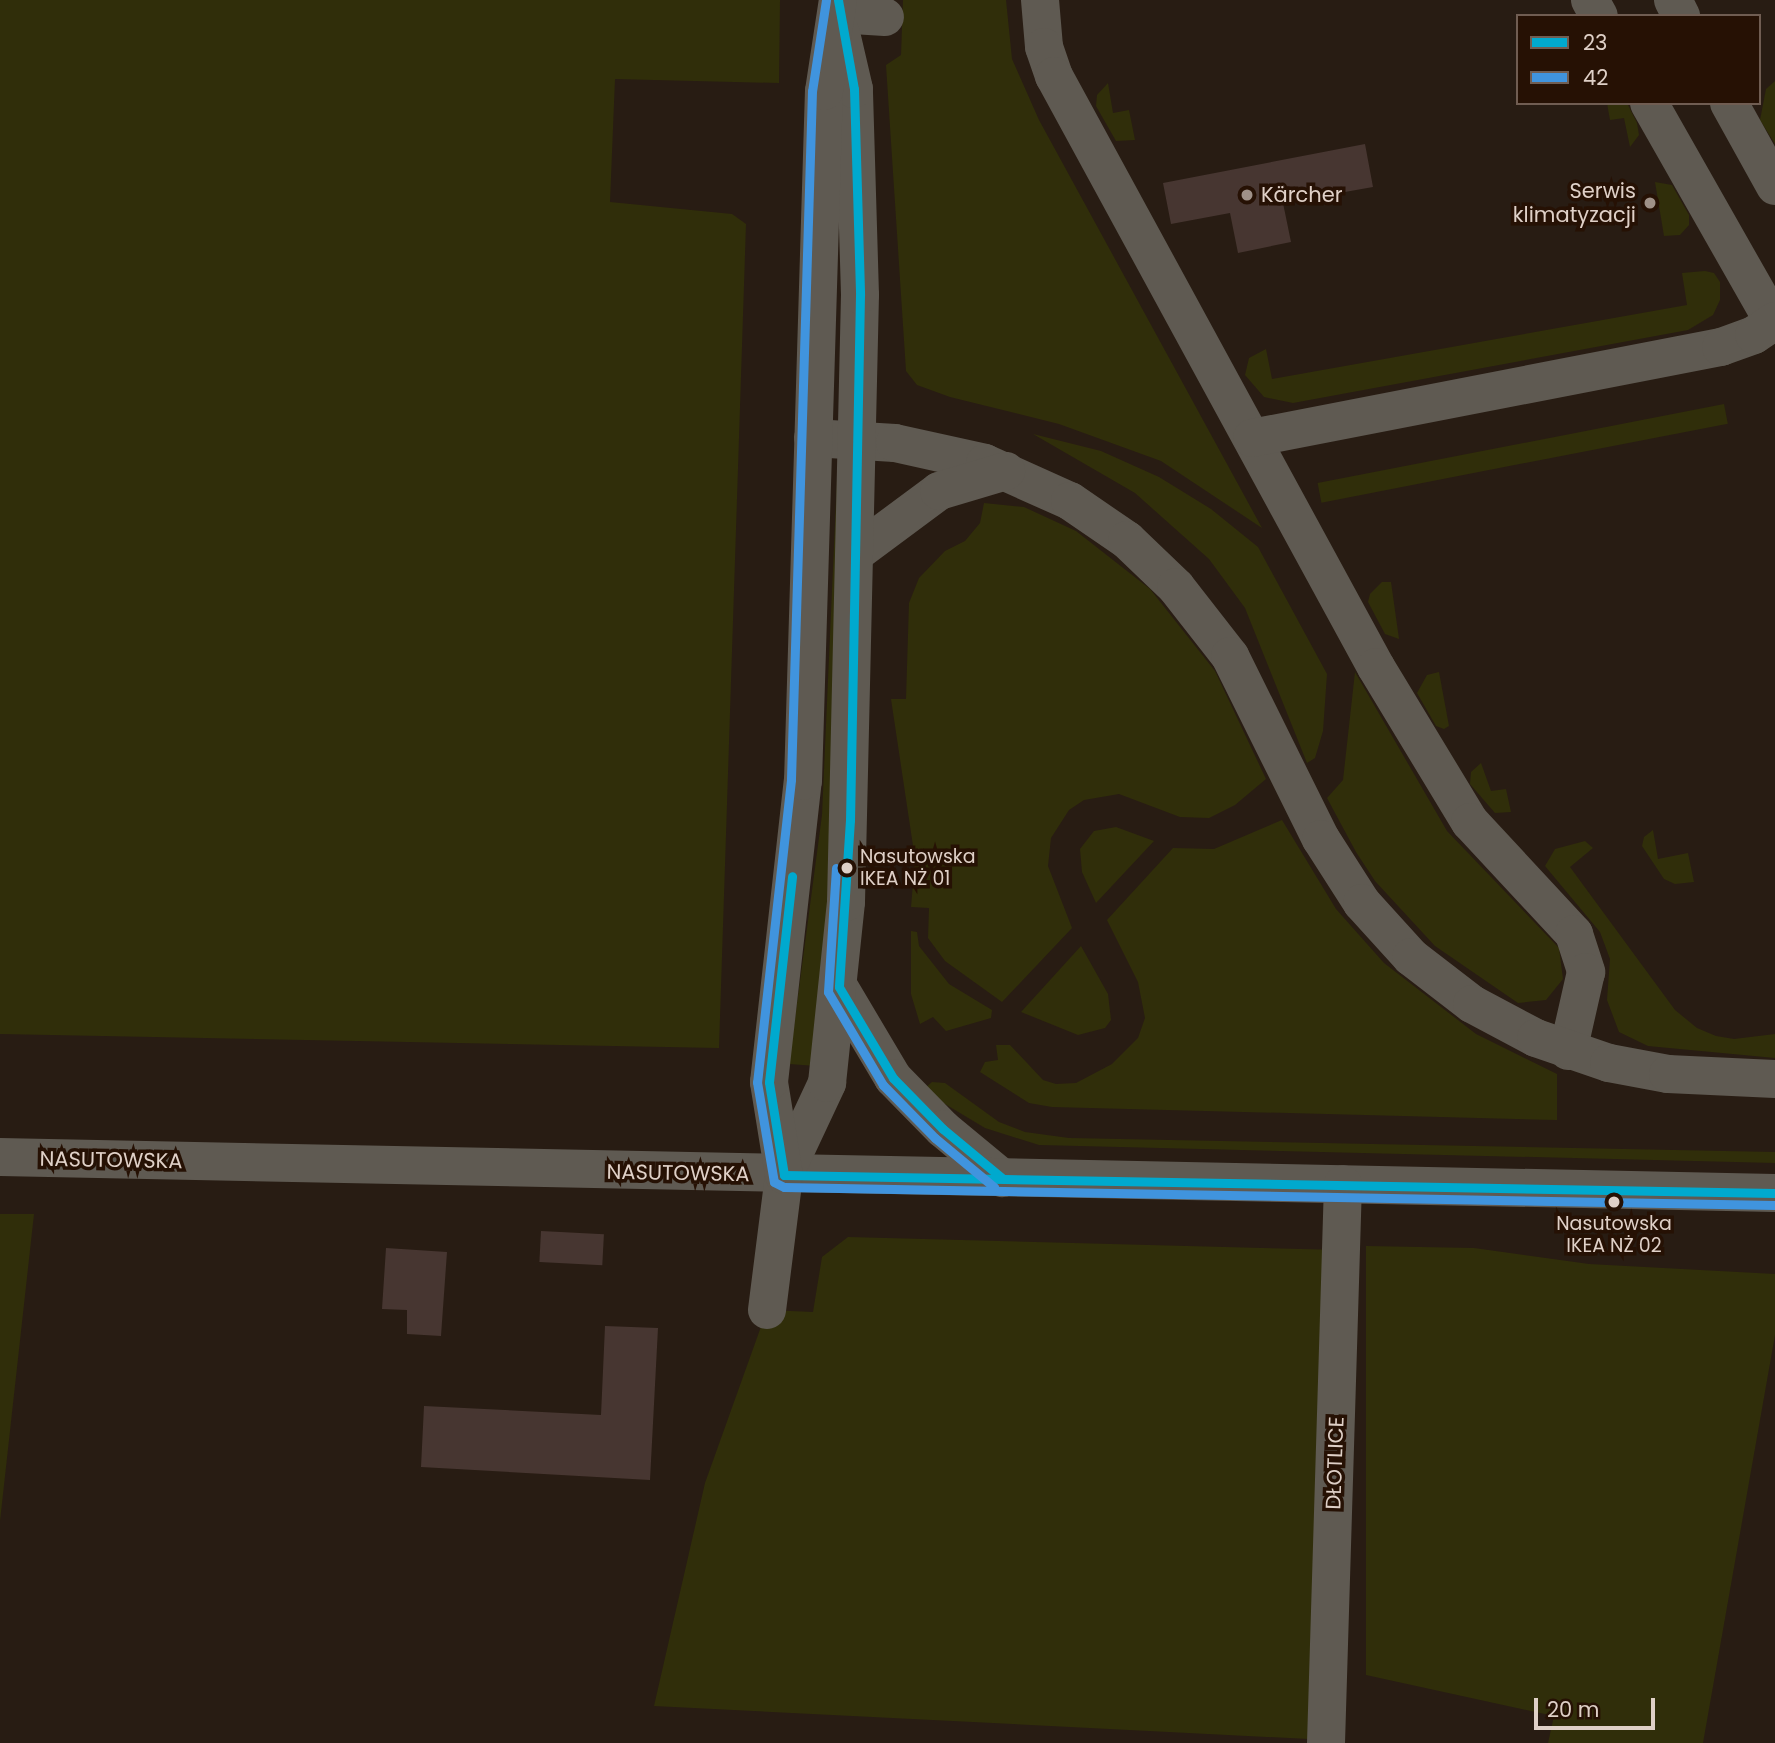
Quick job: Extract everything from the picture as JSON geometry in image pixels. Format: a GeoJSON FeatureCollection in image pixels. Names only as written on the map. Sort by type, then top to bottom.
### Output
{"type":"FeatureCollection","features":[{"type":"Feature","properties":{"kind":"street"},"geometry":{"type":"LineString","coordinates":[[1040,0],[1044,47],[1054,76],[1445,785],[1493,850],[1574,934],[1586,972],[1568,1051]]}},
{"type":"Feature","properties":{"kind":"street"},"geometry":{"type":"LineString","coordinates":[[837,7],[884,17]]}},
{"type":"Feature","properties":{"kind":"street"},"geometry":{"type":"LineString","coordinates":[[767,1310],[783,1175],[769,1082],[803,781],[824,91],[837,7]]}},
{"type":"Feature","properties":{"kind":"street"},"geometry":{"type":"LineString","coordinates":[[783,1175],[823,1099],[839,987],[849,834],[860,440],[854,89],[837,7]]}},
{"type":"Feature","properties":{"kind":"street"},"geometry":{"type":"LineString","coordinates":[[1252,438],[1721,347],[1775,323],[1650,105]]}},
{"type":"Feature","properties":{"kind":"street"},"geometry":{"type":"LineString","coordinates":[[1730,105],[1775,186]]}},
{"type":"Feature","properties":{"kind":"street"},"geometry":{"type":"LineString","coordinates":[[813,438],[860,440],[953,453],[1006,471],[1070,501],[1128,540],[1206,620],[1253,696],[1321,839],[1362,903],[1395,941],[1472,1004],[1568,1051],[1668,1074],[1775,1079]]}},
{"type":"Feature","properties":{"kind":"street"},"geometry":{"type":"LineString","coordinates":[[857,552],[939,491],[1006,471]]}},
{"type":"Feature","properties":{"kind":"street"},"geometry":{"type":"LineString","coordinates":[[839,987],[893,1078],[943,1129],[1002,1178]]}},
{"type":"Feature","properties":{"kind":"street","name":"NASUTOWSKA"},"geometry":{"type":"LineString","coordinates":[[0,1157],[783,1175],[1775,1193]]}},
{"type":"Feature","properties":{"kind":"street","name":"DŁOTLICE"},"geometry":{"type":"LineString","coordinates":[[1326,1743],[1343,1184]]}},
{"type":"Feature","properties":{"kind":"shaded area"},"geometry":{"type":"Polygon","coordinates":[[[0,0],[780,0],[779,83],[615,79],[610,202],[732,214],[746,224],[719,1048],[0,1034],[0,0]]]}},
{"type":"Feature","properties":{"kind":"shaded area"},"geometry":{"type":"Polygon","coordinates":[[[903,0],[1006,0],[1012,59],[1039,120],[1262,528],[1161,461],[1059,424],[950,397],[917,385],[906,371],[886,65],[901,55],[903,0]]]}},
{"type":"Feature","properties":{"kind":"shaded area"},"geometry":{"type":"Polygon","coordinates":[[[1775,81],[1775,144],[1760,120],[1766,89],[1775,81]]]}},
{"type":"Feature","properties":{"kind":"shaded area"},"geometry":{"type":"Polygon","coordinates":[[[1108,83],[1113,113],[1129,110],[1135,140],[1116,141],[1096,106],[1097,95],[1108,83]]]}},
{"type":"Feature","properties":{"kind":"shaded area"},"geometry":{"type":"Polygon","coordinates":[[[1607,105],[1628,105],[1637,123],[1639,135],[1630,147],[1624,118],[1610,120],[1607,105]]]}},
{"type":"Feature","properties":{"kind":"shaded area"},"geometry":{"type":"Polygon","coordinates":[[[1655,182],[1672,185],[1689,215],[1689,225],[1680,235],[1664,236],[1655,182]]]}},
{"type":"Feature","properties":{"kind":"shaded area"},"geometry":{"type":"Polygon","coordinates":[[[1682,273],[1714,273],[1720,282],[1720,300],[1713,315],[1688,330],[1293,403],[1264,397],[1245,375],[1249,358],[1266,349],[1272,379],[1687,305],[1682,273]]]}},
{"type":"Feature","properties":{"kind":"shaded area"},"geometry":{"type":"Polygon","coordinates":[[[1724,404],[1728,424],[1321,503],[1318,483],[1724,404]]]}},
{"type":"Feature","properties":{"kind":"shaded area"},"geometry":{"type":"Polygon","coordinates":[[[1033,434],[1101,451],[1159,477],[1211,509],[1258,547],[1327,674],[1323,731],[1315,758],[1307,763],[1245,608],[1209,559],[1135,493],[1033,434]]]}},
{"type":"Feature","properties":{"kind":"shaded area"},"geometry":{"type":"Polygon","coordinates":[[[837,478],[834,831],[816,1066],[789,1064],[822,815],[837,478]]]}},
{"type":"Feature","properties":{"kind":"shaded area"},"geometry":{"type":"Polygon","coordinates":[[[984,503],[1024,507],[1076,531],[1150,589],[1215,671],[1266,779],[1235,805],[1209,818],[1180,817],[1119,794],[1084,800],[1069,810],[1051,838],[1048,866],[1072,928],[1002,1002],[945,961],[928,938],[929,908],[911,907],[915,859],[891,699],[906,699],[909,603],[919,578],[945,551],[965,541],[980,523],[984,503]]]}},
{"type":"Feature","properties":{"kind":"shaded area"},"geometry":{"type":"Polygon","coordinates":[[[1382,582],[1391,582],[1399,639],[1385,634],[1368,602],[1370,594],[1382,582]]]}},
{"type":"Feature","properties":{"kind":"shaded area"},"geometry":{"type":"Polygon","coordinates":[[[1355,672],[1447,831],[1559,948],[1563,979],[1546,1000],[1518,1003],[1435,946],[1375,881],[1356,852],[1327,798],[1343,780],[1355,672]]]}},
{"type":"Feature","properties":{"kind":"shaded area"},"geometry":{"type":"Polygon","coordinates":[[[1439,672],[1449,726],[1444,729],[1436,726],[1417,693],[1427,675],[1439,672]]]}},
{"type":"Feature","properties":{"kind":"shaded area"},"geometry":{"type":"Polygon","coordinates":[[[1481,763],[1491,791],[1506,789],[1511,812],[1495,813],[1470,784],[1471,772],[1481,763]]]}},
{"type":"Feature","properties":{"kind":"shaded area"},"geometry":{"type":"Polygon","coordinates":[[[1282,820],[1336,909],[1384,963],[1476,1034],[1557,1074],[1557,1120],[1052,1107],[1029,1103],[980,1072],[985,1062],[998,1060],[996,1045],[1010,1045],[1043,1080],[1056,1084],[1076,1083],[1112,1064],[1138,1038],[1145,1018],[1138,982],[1107,920],[1173,848],[1214,849],[1282,820]]]}},
{"type":"Feature","properties":{"kind":"shaded area"},"geometry":{"type":"Polygon","coordinates":[[[1116,827],[1154,841],[1096,903],[1082,872],[1080,849],[1094,831],[1116,827]]]}},
{"type":"Feature","properties":{"kind":"shaded area"},"geometry":{"type":"Polygon","coordinates":[[[1653,830],[1658,859],[1688,853],[1694,882],[1675,884],[1664,879],[1642,846],[1644,837],[1653,830]]]}},
{"type":"Feature","properties":{"kind":"shaded area"},"geometry":{"type":"Polygon","coordinates":[[[1585,841],[1593,848],[1570,867],[1675,1010],[1697,1028],[1716,1036],[1734,1039],[1775,1034],[1775,1058],[1648,1046],[1619,1032],[1607,1000],[1610,959],[1600,932],[1545,866],[1555,849],[1585,841]]]}},
{"type":"Feature","properties":{"kind":"shaded area"},"geometry":{"type":"Polygon","coordinates":[[[911,931],[917,932],[919,946],[949,984],[992,1010],[991,1018],[946,1031],[933,1017],[920,1024],[911,994],[911,931]]]}},
{"type":"Feature","properties":{"kind":"shaded area"},"geometry":{"type":"Polygon","coordinates":[[[1081,946],[1108,994],[1111,1020],[1105,1028],[1078,1035],[1021,1012],[1081,946]]]}},
{"type":"Feature","properties":{"kind":"shaded area"},"geometry":{"type":"Polygon","coordinates":[[[932,1082],[945,1083],[999,1122],[1025,1132],[1069,1138],[1775,1152],[1775,1163],[1039,1145],[985,1128],[935,1098],[925,1088],[932,1082]]]}},
{"type":"Feature","properties":{"kind":"shaded area"},"geometry":{"type":"Polygon","coordinates":[[[0,1214],[34,1214],[0,1521],[0,1214]]]}},
{"type":"Feature","properties":{"kind":"shaded area"},"geometry":{"type":"Polygon","coordinates":[[[848,1237],[1341,1250],[1309,1739],[654,1706],[705,1483],[767,1310],[813,1312],[822,1257],[848,1237]]]}},
{"type":"Feature","properties":{"kind":"shaded area"},"geometry":{"type":"Polygon","coordinates":[[[1366,1246],[1474,1248],[1589,1264],[1775,1274],[1775,1335],[1703,1743],[1548,1743],[1554,1716],[1366,1675],[1366,1246]]]}},
{"type":"Feature","properties":{"kind":"building","name":"Kärcher"},"geometry":{"type":"Polygon","coordinates":[[[1365,144],[1373,187],[1283,203],[1291,242],[1238,253],[1230,213],[1171,224],[1163,183],[1365,144]]]}},
{"type":"Feature","properties":{"kind":"building"},"geometry":{"type":"Polygon","coordinates":[[[541,1231],[604,1234],[602,1265],[539,1262],[541,1231]]]}},
{"type":"Feature","properties":{"kind":"building"},"geometry":{"type":"Polygon","coordinates":[[[386,1248],[447,1252],[441,1336],[407,1334],[407,1310],[382,1309],[386,1248]]]}},
{"type":"Feature","properties":{"kind":"building"},"geometry":{"type":"Polygon","coordinates":[[[605,1326],[658,1328],[650,1480],[421,1467],[424,1406],[601,1415],[605,1326]]]}},
{"type":"Feature","properties":{"kind":"transit line","name":"42"},"geometry":{"type":"LineString","coordinates":[[826,0],[812,91],[791,780],[757,1082],[774,1182],[784,1187],[1775,1205]]}},
{"type":"Feature","properties":{"kind":"transit line","name":"23"},"geometry":{"type":"LineString","coordinates":[[838,0],[854,89],[860,295],[850,820],[839,987],[893,1078],[943,1129],[1002,1178]]}},
{"type":"Feature","properties":{"kind":"transit line","name":"42"},"geometry":{"type":"LineString","coordinates":[[836,868],[828,992],[883,1085],[935,1138],[994,1187]]}},
{"type":"Feature","properties":{"kind":"transit line","name":"23"},"geometry":{"type":"LineString","coordinates":[[784,1175],[769,1082],[792,876]]}},
{"type":"Feature","properties":{"kind":"transit line","name":"23"},"geometry":{"type":"LineString","coordinates":[[784,1175],[1775,1193]]}},
{"type":"Feature","properties":{"kind":"place","name":"Kärcher"},"geometry":{"type":"Point","coordinates":[1247,195]}},
{"type":"Feature","properties":{"kind":"place","name":"Serwis klimatyzacji"},"geometry":{"type":"Point","coordinates":[1650,203]}},
{"type":"Feature","properties":{"kind":"place","name":"Nasutowska IKEA NŻ 01"},"geometry":{"type":"Point","coordinates":[847,868]}},
{"type":"Feature","properties":{"kind":"place","name":"Nasutowska IKEA NŻ 02"},"geometry":{"type":"Point","coordinates":[1614,1202]}}]}
